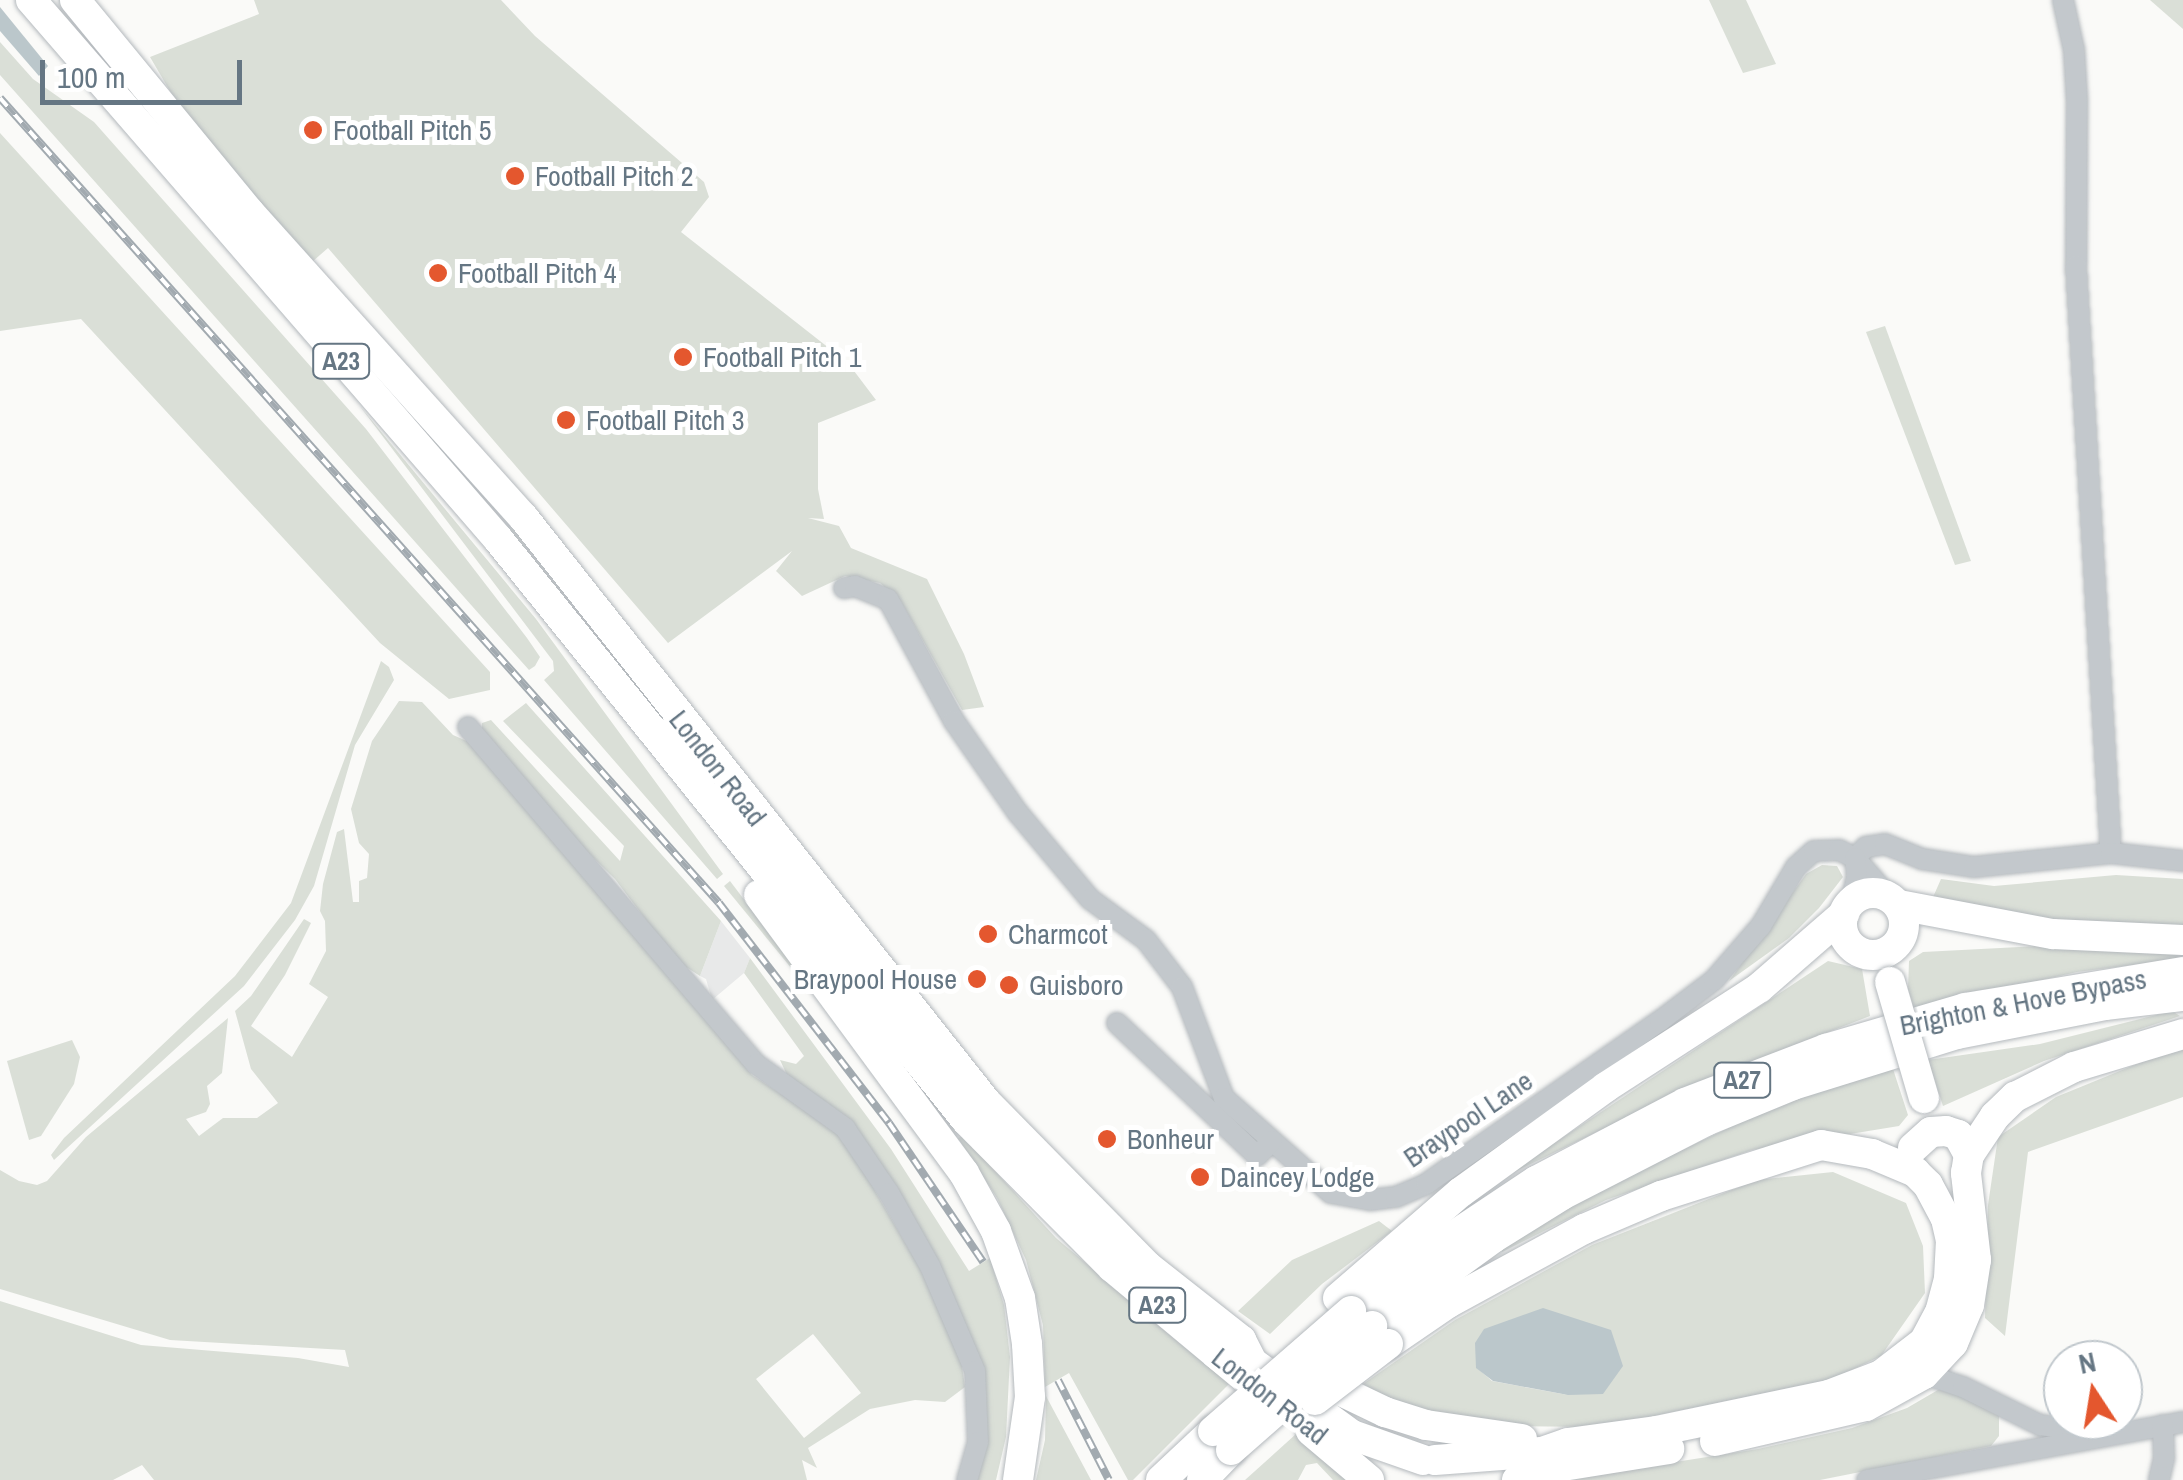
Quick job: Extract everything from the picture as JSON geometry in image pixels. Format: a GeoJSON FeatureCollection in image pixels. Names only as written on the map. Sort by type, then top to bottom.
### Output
{"type":"FeatureCollection","features":[{"type":"Feature","properties":{"kind":"highway","name":"London Road"},"geometry":{"type":"LineString","coordinates":[[31,0],[498,539],[644,726],[967,1120],[1112,1267],[1346,1456],[1369,1480]]}},
{"type":"Feature","properties":{"kind":"highway","name":"London Road"},"geometry":{"type":"LineString","coordinates":[[75,0],[250,213],[523,517],[954,1066],[1054,1175],[1147,1266],[1241,1340],[1252,1362],[1352,1435],[1429,1460]]}},
{"type":"Feature","properties":{"kind":"highway"},"geometry":{"type":"LineString","coordinates":[[644,726],[676,783],[964,1174],[996,1231],[1020,1298],[1028,1344],[1029,1412],[1018,1480]]}},
{"type":"Feature","properties":{"kind":"highway"},"geometry":{"type":"LineString","coordinates":[[1882,951],[1847,941],[1847,908],[1868,893],[2054,934],[2183,940]]}},
{"type":"Feature","properties":{"kind":"highway"},"geometry":{"type":"LineString","coordinates":[[1882,951],[1904,932],[1894,901]]}},
{"type":"Feature","properties":{"kind":"highway","name":"A27"},"geometry":{"type":"LineString","coordinates":[[1362,1320],[1461,1192],[1606,1087],[1759,988],[1847,908]]}},
{"type":"Feature","properties":{"kind":"highway"},"geometry":{"type":"LineString","coordinates":[[1517,1480],[1538,1470],[1800,1424],[1866,1406],[1924,1374],[1953,1342],[1969,1305],[1976,1260],[1965,1154],[1924,1098],[1882,951]]}},
{"type":"Feature","properties":{"kind":"highway","name":"Brighton & Hove Bypass"},"geometry":{"type":"LineString","coordinates":[[1202,1480],[1229,1447],[1362,1320],[1419,1258],[1536,1181],[1722,1088],[1882,1030],[1965,1008],[2183,972]]}},
{"type":"Feature","properties":{"kind":"highway","name":"Brighton & Hove Bypass"},"geometry":{"type":"LineString","coordinates":[[1362,1320],[1562,1195],[1653,1146],[1776,1092],[1958,1034],[2105,1005],[2183,996]]}},
{"type":"Feature","properties":{"kind":"highway"},"geometry":{"type":"LineString","coordinates":[[1919,1169],[1954,1185],[1965,1154],[2015,1097],[2074,1067],[2183,1034]]}},
{"type":"Feature","properties":{"kind":"highway"},"geometry":{"type":"LineString","coordinates":[[1389,1480],[1429,1460],[1542,1452],[1568,1443],[1829,1396],[1881,1376],[1910,1356],[1932,1330],[1946,1298],[1950,1262],[1946,1219],[1919,1169],[1924,1098]]}},
{"type":"Feature","properties":{"kind":"highway"},"geometry":{"type":"LineString","coordinates":[[1919,1169],[1930,1132],[1965,1154]]}},
{"type":"Feature","properties":{"kind":"highway","name":"A27"},"geometry":{"type":"LineString","coordinates":[[1221,1480],[1229,1447],[1268,1366],[1362,1320],[1448,1302],[1584,1229],[1660,1196],[1820,1145],[1872,1154],[1919,1169]]}},
{"type":"Feature","properties":{"kind":"highway","name":"A27"},"geometry":{"type":"LineString","coordinates":[[1788,1155],[1838,1157],[1896,1177],[1920,1198],[1950,1262]]}},
{"type":"Feature","properties":{"kind":"highway"},"geometry":{"type":"LineString","coordinates":[[1241,1340],[1265,1347],[1292,1366],[1398,1416],[1488,1436],[1568,1443]]}},
{"type":"Feature","properties":{"kind":"highway","name":"Brighton & Hove Bypass"},"geometry":{"type":"LineString","coordinates":[[1161,1480],[1229,1447]]}},
{"type":"Feature","properties":{"kind":"highway"},"geometry":{"type":"LineString","coordinates":[[1429,1460],[1456,1467],[1470,1480]]}},
{"type":"Feature","properties":{"kind":"street"},"geometry":{"type":"LineString","coordinates":[[2063,0],[2074,50],[2077,100],[2076,266],[2112,853]]}},
{"type":"Feature","properties":{"kind":"street","name":"Braypool Lane"},"geometry":{"type":"LineString","coordinates":[[844,588],[856,586],[888,599],[954,721],[1004,794],[1090,899],[1146,940],[1182,987],[1224,1098],[1331,1193],[1370,1200],[1396,1198],[1426,1184],[1714,980],[1761,926],[1806,856],[1830,848],[1855,858],[1866,847],[1885,844],[1922,859],[1974,867],[2112,853],[2183,860]]}},
{"type":"Feature","properties":{"kind":"street"},"geometry":{"type":"LineString","coordinates":[[468,727],[756,1064],[845,1128],[889,1193],[930,1266],[975,1371],[978,1442],[968,1480]]}},
{"type":"Feature","properties":{"kind":"street"},"geometry":{"type":"LineString","coordinates":[[1855,858],[1894,901]]}},
{"type":"Feature","properties":{"kind":"street"},"geometry":{"type":"LineString","coordinates":[[1847,908],[1857,876],[1855,858]]}},
{"type":"Feature","properties":{"kind":"street"},"geometry":{"type":"LineString","coordinates":[[1117,1023],[1257,1156],[1272,1140]]}},
{"type":"Feature","properties":{"kind":"street"},"geometry":{"type":"LineString","coordinates":[[1953,1342],[1963,1387]]}},
{"type":"Feature","properties":{"kind":"street"},"geometry":{"type":"LineString","coordinates":[[1924,1374],[1963,1387],[2004,1410],[2043,1425]]}},
{"type":"Feature","properties":{"kind":"street"},"geometry":{"type":"LineString","coordinates":[[2002,1453],[2007,1438],[2004,1410]]}},
{"type":"Feature","properties":{"kind":"street"},"geometry":{"type":"LineString","coordinates":[[2143,1428],[2173,1424],[2158,1480]]}},
{"type":"Feature","properties":{"kind":"street"},"geometry":{"type":"LineString","coordinates":[[1867,1480],[2074,1440]]}},
{"type":"Feature","properties":{"kind":"shaded area"},"geometry":{"type":"Polygon","coordinates":[[[254,0],[501,0],[535,36],[704,182],[709,197],[681,232],[848,363],[876,400],[818,423],[818,489],[824,519],[808,518],[839,526],[851,548],[927,579],[964,654],[984,707],[962,710],[900,600],[880,583],[845,576],[802,596],[776,571],[792,551],[668,643],[328,248],[312,262],[184,115],[150,57],[259,14],[254,0]]]}},
{"type":"Feature","properties":{"kind":"shaded area"},"geometry":{"type":"Polygon","coordinates":[[[1709,0],[1746,0],[1776,64],[1743,73],[1709,0]]]}},
{"type":"Feature","properties":{"kind":"shaded area"},"geometry":{"type":"Polygon","coordinates":[[[2150,0],[2183,0],[2183,29],[2150,0]]]}},
{"type":"Feature","properties":{"kind":"shaded area"},"geometry":{"type":"Polygon","coordinates":[[[0,7],[48,66],[39,76],[0,31],[0,7]]]}},
{"type":"Feature","properties":{"kind":"shaded area"},"geometry":{"type":"Polygon","coordinates":[[[0,42],[33,79],[94,122],[366,429],[527,638],[540,657],[535,666],[529,670],[0,75],[0,42]]]}},
{"type":"Feature","properties":{"kind":"shaded area"},"geometry":{"type":"Polygon","coordinates":[[[0,133],[490,672],[490,690],[449,699],[380,643],[81,319],[0,331],[0,133]]]}},
{"type":"Feature","properties":{"kind":"shaded area"},"geometry":{"type":"Polygon","coordinates":[[[1885,326],[1971,561],[1955,565],[1866,332],[1885,326]]]}},
{"type":"Feature","properties":{"kind":"shaded area"},"geometry":{"type":"Polygon","coordinates":[[[359,405],[536,619],[723,874],[717,879],[544,680],[554,671],[553,661],[359,405]]]}},
{"type":"Feature","properties":{"kind":"shaded area"},"geometry":{"type":"Polygon","coordinates":[[[381,661],[389,667],[394,680],[355,745],[314,886],[295,920],[244,986],[54,1160],[51,1155],[64,1138],[235,976],[291,903],[381,661]]]}},
{"type":"Feature","properties":{"kind":"shaded area"},"geometry":{"type":"Polygon","coordinates":[[[399,701],[422,702],[453,735],[480,747],[752,1075],[842,1134],[925,1277],[961,1359],[965,1387],[945,1402],[915,1400],[870,1409],[808,1448],[817,1468],[802,1460],[807,1480],[154,1480],[142,1465],[113,1480],[0,1480],[0,1301],[141,1345],[298,1358],[349,1367],[345,1350],[170,1340],[0,1289],[0,1170],[19,1181],[37,1185],[47,1181],[86,1137],[228,1018],[222,1073],[207,1086],[210,1104],[206,1112],[186,1119],[199,1136],[223,1118],[257,1118],[278,1103],[251,1069],[235,1011],[251,996],[304,919],[311,923],[285,975],[251,1026],[292,1057],[328,997],[309,984],[326,951],[325,921],[320,911],[323,884],[337,832],[344,829],[353,902],[359,902],[359,881],[367,878],[369,854],[359,843],[351,809],[372,741],[399,701]],[[813,1334],[756,1379],[804,1438],[861,1393],[813,1334]]]}},
{"type":"Feature","properties":{"kind":"shaded area"},"geometry":{"type":"Polygon","coordinates":[[[526,703],[721,921],[700,976],[677,961],[615,879],[560,825],[482,735],[482,723],[491,720],[620,861],[624,846],[503,721],[526,703]]]}},
{"type":"Feature","properties":{"kind":"shaded area"},"geometry":{"type":"Polygon","coordinates":[[[1822,865],[1837,866],[1843,877],[1819,908],[1789,938],[1729,981],[1806,874],[1822,865]]]}},
{"type":"Feature","properties":{"kind":"shaded area"},"geometry":{"type":"Polygon","coordinates":[[[2116,875],[2183,879],[2183,929],[2023,919],[1930,904],[1941,879],[1994,886],[2116,875]]]}},
{"type":"Feature","properties":{"kind":"shaded area"},"geometry":{"type":"Polygon","coordinates":[[[730,881],[795,967],[792,969],[724,886],[730,881]]]}},
{"type":"Feature","properties":{"kind":"shaded area"},"geometry":{"type":"Polygon","coordinates":[[[721,921],[750,958],[744,973],[712,1000],[706,979],[700,976],[721,921]]]}},
{"type":"Feature","properties":{"kind":"shaded area"},"geometry":{"type":"Polygon","coordinates":[[[2039,946],[2174,950],[2180,959],[2077,972],[1914,1009],[1908,989],[1909,961],[1923,952],[2039,946]]]}},
{"type":"Feature","properties":{"kind":"shaded area"},"geometry":{"type":"Polygon","coordinates":[[[750,958],[891,1149],[969,1271],[990,1258],[1004,1305],[1010,1357],[1006,1437],[996,1480],[974,1480],[979,1369],[907,1209],[787,1075],[780,1060],[796,1064],[804,1056],[744,973],[750,958]]]}},
{"type":"Feature","properties":{"kind":"shaded area"},"geometry":{"type":"Polygon","coordinates":[[[1828,961],[1862,969],[1870,1016],[1702,1081],[1502,1178],[1828,961]]]}},
{"type":"Feature","properties":{"kind":"shaded area"},"geometry":{"type":"Polygon","coordinates":[[[2172,1011],[2180,1016],[2044,1061],[1943,1106],[1928,1060],[2040,1044],[2172,1011]]]}},
{"type":"Feature","properties":{"kind":"shaded area"},"geometry":{"type":"Polygon","coordinates":[[[72,1040],[80,1057],[74,1084],[41,1136],[29,1140],[7,1061],[72,1040]]]}},
{"type":"Feature","properties":{"kind":"shaded area"},"geometry":{"type":"Polygon","coordinates":[[[2183,1050],[2183,1097],[2028,1152],[2005,1336],[1985,1318],[1988,1205],[1998,1137],[2056,1097],[2154,1057],[2183,1050]]]}},
{"type":"Feature","properties":{"kind":"shaded area"},"geometry":{"type":"Polygon","coordinates":[[[1893,1069],[1908,1115],[1899,1126],[1752,1150],[1606,1200],[1502,1252],[1498,1245],[1577,1200],[1783,1102],[1893,1069]]]}},
{"type":"Feature","properties":{"kind":"shaded area"},"geometry":{"type":"Polygon","coordinates":[[[963,1136],[1056,1238],[1229,1384],[1133,1480],[1128,1480],[1069,1373],[1045,1387],[1043,1325],[1026,1260],[997,1198],[958,1138],[963,1136]]]}},
{"type":"Feature","properties":{"kind":"shaded area"},"geometry":{"type":"Polygon","coordinates":[[[1833,1172],[1906,1203],[1923,1246],[1925,1293],[1881,1356],[1833,1379],[1600,1427],[1484,1426],[1391,1400],[1363,1384],[1455,1320],[1592,1245],[1757,1180],[1833,1172]],[[1476,1367],[1492,1381],[1568,1395],[1476,1367]]]}},
{"type":"Feature","properties":{"kind":"shaded area"},"geometry":{"type":"Polygon","coordinates":[[[1379,1221],[1392,1231],[1322,1284],[1270,1334],[1238,1311],[1292,1260],[1379,1221]]]}},
{"type":"Feature","properties":{"kind":"shaded area"},"geometry":{"type":"Polygon","coordinates":[[[1543,1308],[1611,1330],[1623,1366],[1603,1394],[1568,1395],[1493,1381],[1476,1368],[1475,1343],[1484,1329],[1543,1308]]]}},
{"type":"Feature","properties":{"kind":"shaded area"},"geometry":{"type":"Polygon","coordinates":[[[1943,1387],[1999,1416],[1999,1436],[1991,1446],[1820,1480],[1561,1480],[1758,1449],[1852,1428],[1907,1408],[1943,1387]]]}},
{"type":"Feature","properties":{"kind":"shaded area"},"geometry":{"type":"Polygon","coordinates":[[[1046,1396],[1091,1480],[1036,1480],[1045,1440],[1046,1396]]]}},
{"type":"Feature","properties":{"kind":"shaded area"},"geometry":{"type":"Polygon","coordinates":[[[1296,1434],[1359,1480],[1333,1480],[1317,1463],[1306,1465],[1298,1480],[1245,1480],[1296,1434]]]}},
{"type":"Feature","properties":{"kind":"railway"},"geometry":{"type":"LineString","coordinates":[[0,98],[719,903],[889,1123],[983,1262]]}},
{"type":"Feature","properties":{"kind":"railway"},"geometry":{"type":"LineString","coordinates":[[1058,1380],[1109,1480]]}},
{"type":"Feature","properties":{"kind":"place","name":"Football Pitch 5"},"geometry":{"type":"Point","coordinates":[313,130]}},
{"type":"Feature","properties":{"kind":"place","name":"Football Pitch 2"},"geometry":{"type":"Point","coordinates":[515,176]}},
{"type":"Feature","properties":{"kind":"place","name":"Football Pitch 4"},"geometry":{"type":"Point","coordinates":[438,273]}},
{"type":"Feature","properties":{"kind":"place","name":"Football Pitch 1"},"geometry":{"type":"Point","coordinates":[683,357]}},
{"type":"Feature","properties":{"kind":"place","name":"Football Pitch 3"},"geometry":{"type":"Point","coordinates":[566,420]}},
{"type":"Feature","properties":{"kind":"place","name":"Charmcot"},"geometry":{"type":"Point","coordinates":[988,934]}},
{"type":"Feature","properties":{"kind":"place","name":"Braypool House"},"geometry":{"type":"Point","coordinates":[977,979]}},
{"type":"Feature","properties":{"kind":"place","name":"Guisboro"},"geometry":{"type":"Point","coordinates":[1009,985]}},
{"type":"Feature","properties":{"kind":"place","name":"Bonheur"},"geometry":{"type":"Point","coordinates":[1107,1139]}},
{"type":"Feature","properties":{"kind":"place","name":"Daincey Lodge"},"geometry":{"type":"Point","coordinates":[1200,1177]}}]}
